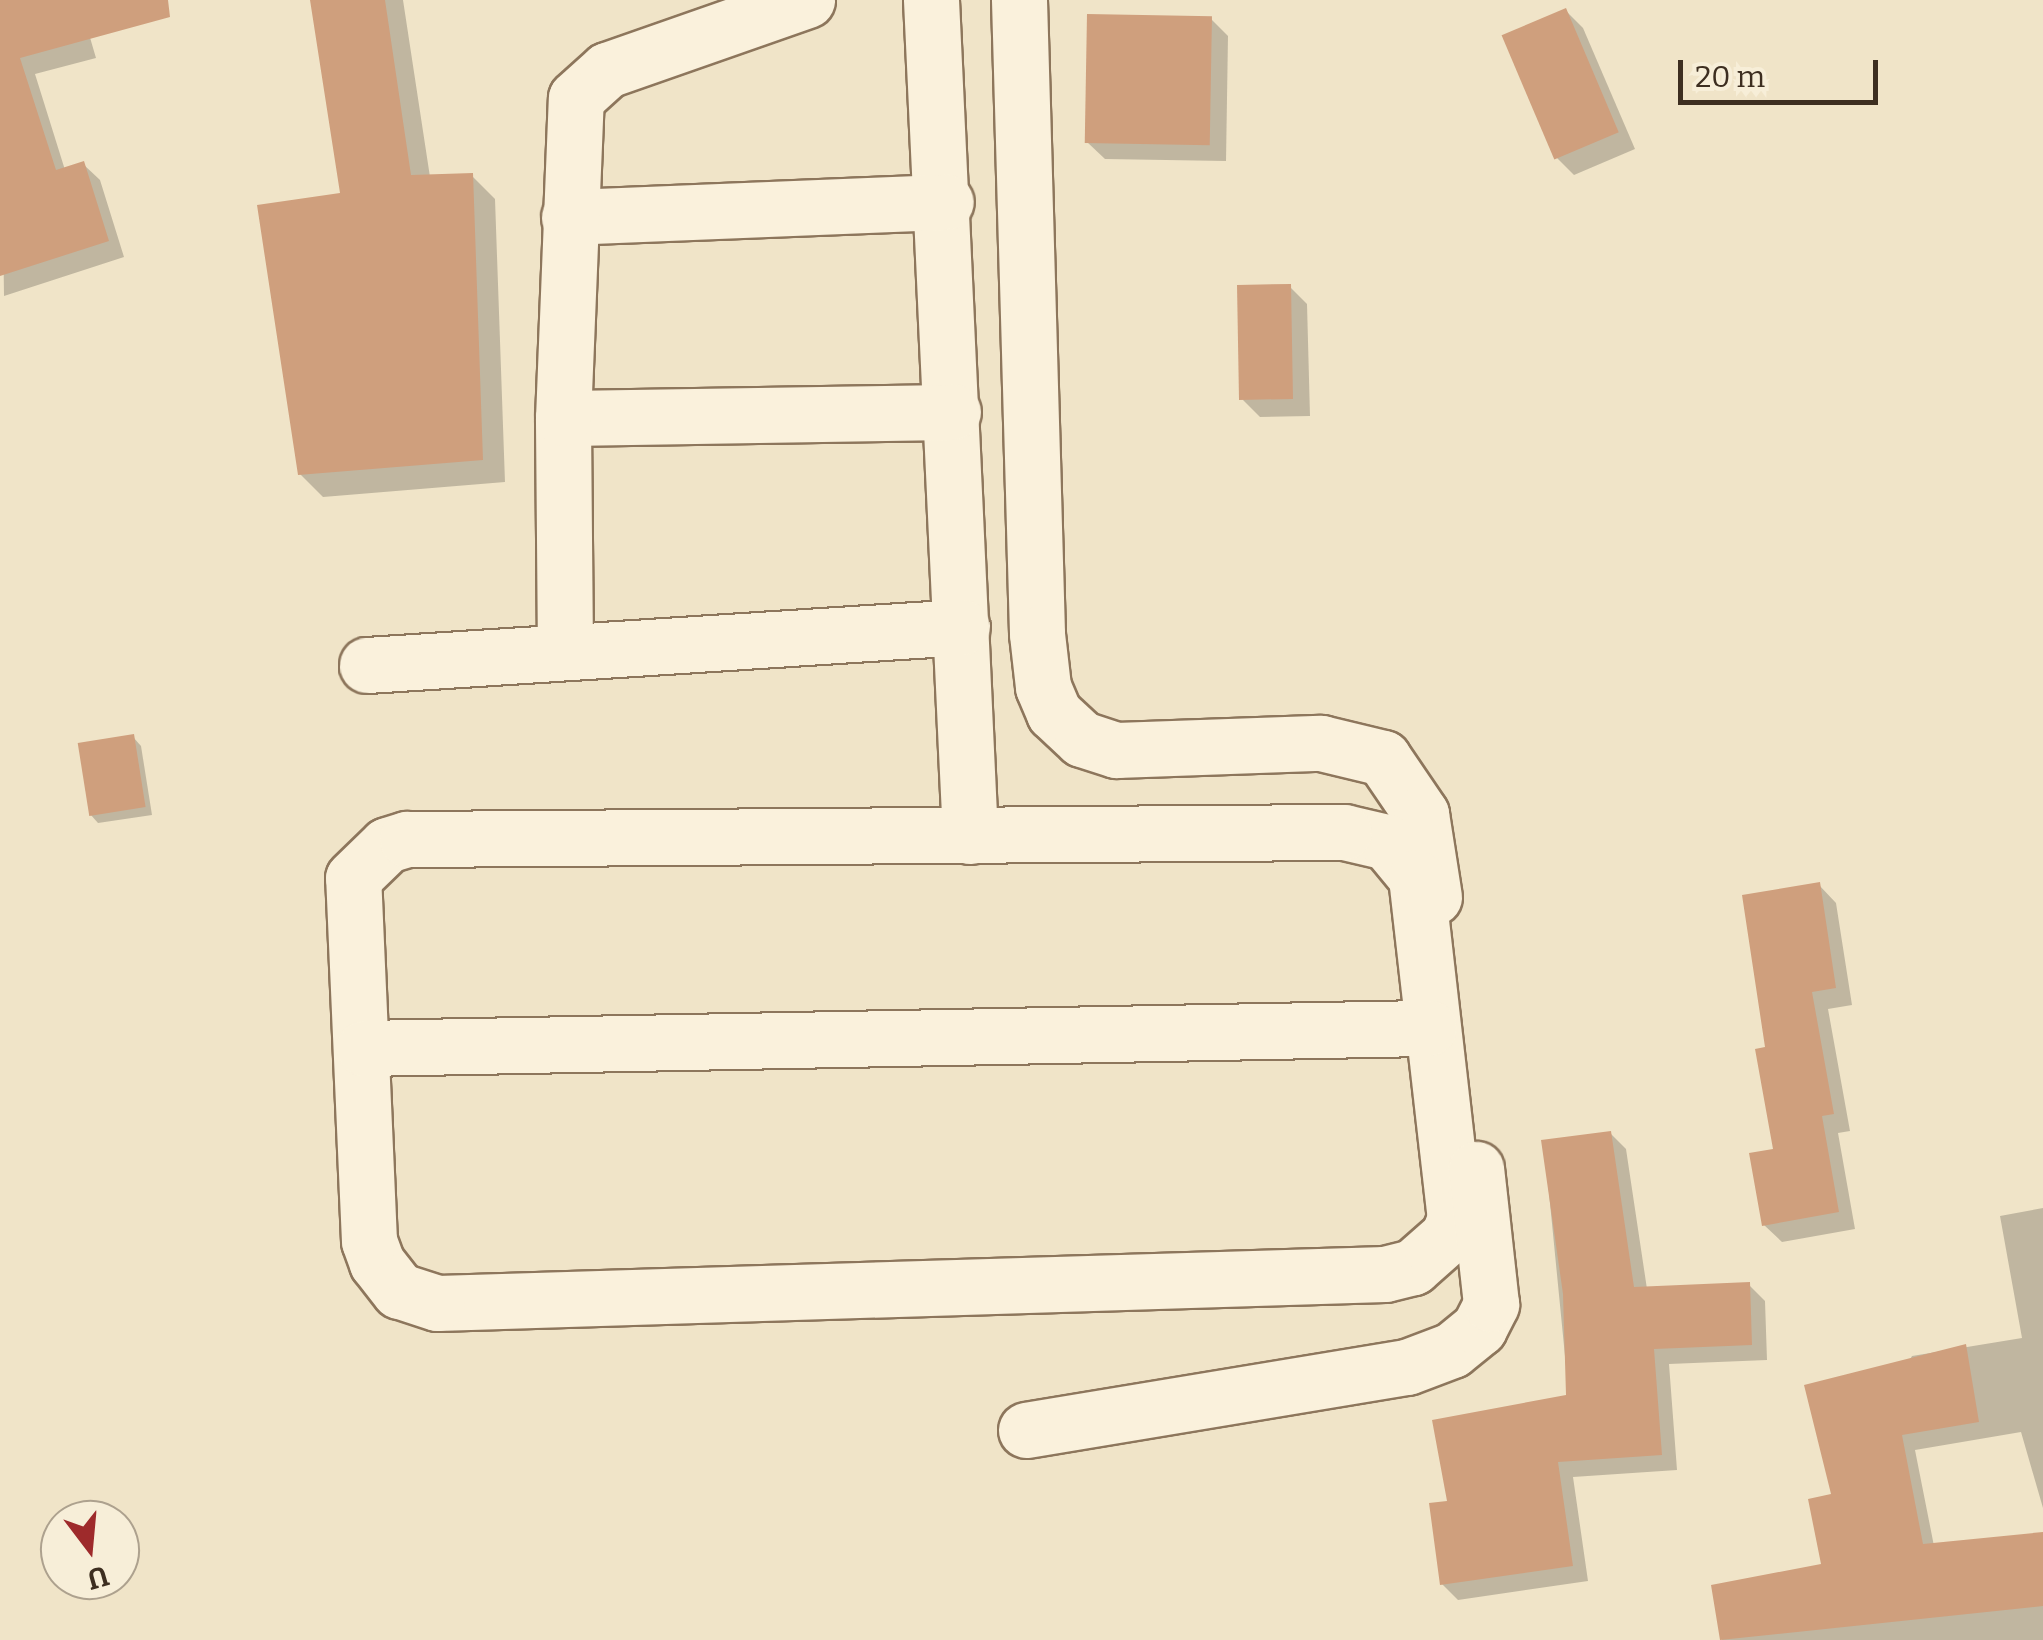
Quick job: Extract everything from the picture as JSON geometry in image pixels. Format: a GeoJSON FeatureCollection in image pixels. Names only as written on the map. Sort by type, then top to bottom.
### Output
{"type":"FeatureCollection","features":[{"type":"Feature","properties":{"kind":"street"},"geometry":{"type":"LineString","coordinates":[[565,652],[563,418],[571,112],[586,83],[607,70],[807,0]]}},
{"type":"Feature","properties":{"kind":"street"},"geometry":{"type":"LineString","coordinates":[[932,0],[946,202],[970,836]]}},
{"type":"Feature","properties":{"kind":"street"},"geometry":{"type":"LineString","coordinates":[[1019,0],[1044,687],[1054,713],[1082,739],[1116,750],[1321,743],[1362,748],[1403,779],[1421,814],[1492,1269],[1491,1304],[1479,1328],[1452,1350],[1407,1367],[1026,1430]]}},
{"type":"Feature","properties":{"kind":"street"},"geometry":{"type":"LineString","coordinates":[[569,217],[946,202]]}},
{"type":"Feature","properties":{"kind":"street"},"geometry":{"type":"LineString","coordinates":[[563,418],[953,412]]}},
{"type":"Feature","properties":{"kind":"street"},"geometry":{"type":"LineString","coordinates":[[368,665],[962,627]]}},
{"type":"Feature","properties":{"kind":"street"},"geometry":{"type":"LineString","coordinates":[[1344,832],[1386,842],[1416,876],[1429,1028],[1455,1218],[1429,1255],[1385,1274],[437,1303],[399,1291],[370,1241],[364,1048],[353,878],[387,846],[407,839],[970,836],[1344,832]]}},
{"type":"Feature","properties":{"kind":"street"},"geometry":{"type":"LineString","coordinates":[[364,1048],[1429,1028]]}},
{"type":"Feature","properties":{"kind":"building"},"geometry":{"type":"Polygon","coordinates":[[[0,0],[168,0],[170,17],[20,58],[56,170],[84,161],[109,241],[0,276],[0,0]]]}},
{"type":"Feature","properties":{"kind":"building"},"geometry":{"type":"Polygon","coordinates":[[[310,0],[385,0],[411,175],[473,173],[483,460],[298,475],[257,205],[340,193],[310,0]]]}},
{"type":"Feature","properties":{"kind":"building"},"geometry":{"type":"Polygon","coordinates":[[[1566,8],[1619,132],[1554,160],[1502,35],[1566,8]]]}},
{"type":"Feature","properties":{"kind":"building"},"geometry":{"type":"Polygon","coordinates":[[[1087,14],[1212,16],[1210,145],[1085,143],[1087,14]]]}},
{"type":"Feature","properties":{"kind":"building"},"geometry":{"type":"Polygon","coordinates":[[[1291,284],[1293,399],[1239,400],[1237,285],[1291,284]]]}},
{"type":"Feature","properties":{"kind":"building"},"geometry":{"type":"Polygon","coordinates":[[[134,734],[146,807],[89,816],[78,743],[134,734]]]}},
{"type":"Feature","properties":{"kind":"building"},"geometry":{"type":"Polygon","coordinates":[[[1820,882],[1836,988],[1812,992],[1834,1114],[1822,1116],[1839,1212],[1762,1226],[1749,1153],[1773,1149],[1755,1049],[1765,1047],[1742,895],[1820,882]]]}},
{"type":"Feature","properties":{"kind":"building"},"geometry":{"type":"Polygon","coordinates":[[[1611,1131],[1634,1287],[1750,1282],[1752,1345],[1654,1349],[1662,1455],[1558,1462],[1573,1566],[1440,1585],[1429,1503],[1447,1501],[1432,1420],[1566,1395],[1563,1294],[1541,1140],[1611,1131]]]}},
{"type":"Feature","properties":{"kind":"building"},"geometry":{"type":"Polygon","coordinates":[[[1966,1344],[1979,1422],[1902,1435],[1923,1544],[2043,1532],[2043,1606],[1720,1640],[1711,1585],[1821,1564],[1808,1499],[1831,1494],[1804,1385],[1966,1344]]]}}]}
